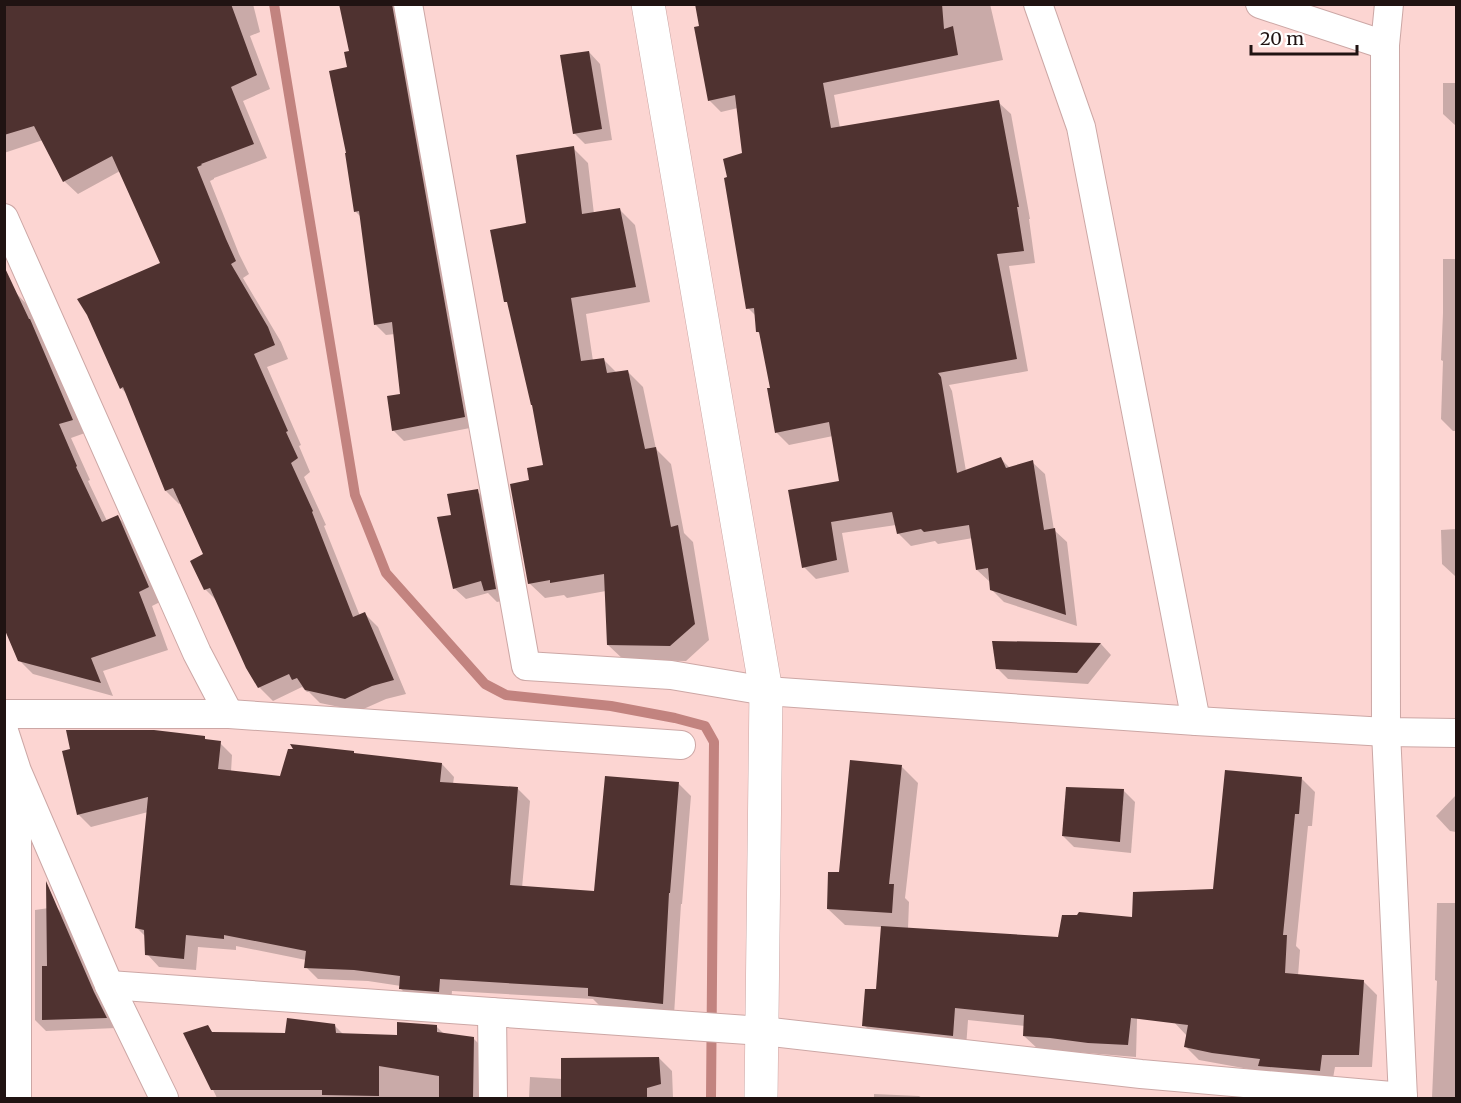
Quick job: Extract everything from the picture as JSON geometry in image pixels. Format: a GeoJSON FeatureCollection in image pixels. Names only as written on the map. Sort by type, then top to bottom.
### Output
{"type":"FeatureCollection","features":[{"type":"Feature","properties":{"kind":"street"},"geometry":{"type":"LineString","coordinates":[[408,4],[526,666],[671,675],[766,691],[1196,721],[1386,732],[1456,733]]}},
{"type":"Feature","properties":{"kind":"street"},"geometry":{"type":"LineString","coordinates":[[648,4],[766,691],[748,1030],[761,1098]]}},
{"type":"Feature","properties":{"kind":"street"},"geometry":{"type":"LineString","coordinates":[[1038,4],[1081,127],[1196,721]]}},
{"type":"Feature","properties":{"kind":"street"},"geometry":{"type":"LineString","coordinates":[[1260,4],[1385,45]]}},
{"type":"Feature","properties":{"kind":"street"},"geometry":{"type":"LineString","coordinates":[[110,985],[748,1030],[1141,1086],[1403,1098],[1386,732],[1385,45],[1389,4]]}},
{"type":"Feature","properties":{"kind":"street"},"geometry":{"type":"LineString","coordinates":[[4,218],[197,653],[229,714]]}},
{"type":"Feature","properties":{"kind":"street"},"geometry":{"type":"LineString","coordinates":[[4,714],[229,714],[681,745]]}},
{"type":"Feature","properties":{"kind":"street"},"geometry":{"type":"LineString","coordinates":[[4,731],[17,771],[110,985],[164,1098]]}},
{"type":"Feature","properties":{"kind":"street"},"geometry":{"type":"LineString","coordinates":[[17,771],[11,985],[17,1098]]}},
{"type":"Feature","properties":{"kind":"street"},"geometry":{"type":"LineString","coordinates":[[492,1012],[493,1098]]}},
{"type":"Feature","properties":{"kind":"building"},"geometry":{"type":"Polygon","coordinates":[[[4,4],[231,4],[257,75],[231,87],[254,144],[197,167],[236,261],[231,264],[268,327],[275,345],[254,354],[298,458],[291,463],[313,511],[353,617],[365,612],[394,680],[372,686],[345,699],[305,690],[297,678],[292,680],[289,674],[258,688],[246,668],[210,588],[204,590],[190,561],[203,554],[173,488],[165,491],[123,387],[120,389],[87,315],[77,299],[160,263],[112,156],[63,182],[34,126],[4,135],[4,4]]]}},
{"type":"Feature","properties":{"kind":"building"},"geometry":{"type":"Polygon","coordinates":[[[339,4],[392,4],[465,417],[392,431],[387,396],[400,394],[392,322],[374,325],[359,211],[354,212],[346,153],[329,71],[347,67],[344,52],[349,51],[339,4]]]}},
{"type":"Feature","properties":{"kind":"building"},"geometry":{"type":"Polygon","coordinates":[[[695,4],[942,4],[944,29],[953,26],[958,55],[823,83],[831,128],[999,100],[1019,207],[1017,207],[1024,251],[997,254],[1017,359],[938,373],[941,377],[957,473],[1001,457],[1006,468],[1033,460],[1044,530],[1055,528],[1066,615],[990,590],[988,568],[976,570],[969,525],[924,532],[921,529],[897,534],[892,512],[831,522],[837,560],[802,568],[788,490],[839,481],[829,422],[775,433],[767,388],[770,388],[759,332],[756,332],[754,308],[746,309],[724,178],[727,177],[723,159],[742,153],[735,95],[708,101],[694,27],[699,26],[695,4]]]}},
{"type":"Feature","properties":{"kind":"building"},"geometry":{"type":"Polygon","coordinates":[[[589,51],[602,129],[573,134],[560,55],[589,51]]]}},
{"type":"Feature","properties":{"kind":"building"},"geometry":{"type":"Polygon","coordinates":[[[574,146],[582,214],[620,208],[636,287],[571,298],[581,361],[604,358],[607,373],[628,370],[645,449],[656,447],[671,527],[678,525],[695,624],[670,646],[607,645],[604,574],[550,583],[550,580],[528,584],[510,484],[529,480],[527,468],[543,465],[532,405],[507,302],[504,302],[490,230],[526,223],[516,155],[574,146]]]}},
{"type":"Feature","properties":{"kind":"building"},"geometry":{"type":"Polygon","coordinates":[[[4,266],[30,319],[73,420],[59,424],[76,467],[102,522],[118,515],[149,587],[139,592],[156,636],[91,658],[101,683],[18,661],[4,628],[4,266]]]}},
{"type":"Feature","properties":{"kind":"building"},"geometry":{"type":"Polygon","coordinates":[[[478,489],[496,589],[484,591],[481,581],[453,589],[437,517],[451,515],[447,494],[478,489]]]}},
{"type":"Feature","properties":{"kind":"building"},"geometry":{"type":"Polygon","coordinates":[[[992,641],[1101,643],[1077,673],[996,669],[992,641]]]}},
{"type":"Feature","properties":{"kind":"building"},"geometry":{"type":"Polygon","coordinates":[[[66,730],[154,730],[205,736],[205,739],[221,741],[218,769],[280,776],[288,749],[293,749],[290,744],[442,763],[440,782],[518,787],[510,885],[594,891],[605,776],[679,782],[669,893],[663,1004],[588,996],[588,988],[440,979],[439,992],[399,989],[400,976],[354,970],[304,968],[306,951],[224,935],[224,939],[186,935],[184,959],[145,955],[144,930],[135,928],[148,797],[77,815],[62,751],[70,749],[66,730]]]}},
{"type":"Feature","properties":{"kind":"building"},"geometry":{"type":"Polygon","coordinates":[[[850,760],[902,765],[889,884],[894,884],[892,913],[827,909],[828,872],[839,872],[850,760]]]}},
{"type":"Feature","properties":{"kind":"building"},"geometry":{"type":"Polygon","coordinates":[[[1225,770],[1302,777],[1299,814],[1295,814],[1283,935],[1287,935],[1285,973],[1364,980],[1359,1055],[1322,1055],[1320,1071],[1258,1066],[1260,1059],[1184,1047],[1188,1025],[1131,1018],[1128,1045],[1023,1036],[1024,1015],[955,1008],[953,1036],[862,1026],[865,989],[876,989],[881,926],[1058,937],[1062,915],[1077,915],[1079,912],[1132,917],[1133,892],[1213,889],[1225,770]]]}},
{"type":"Feature","properties":{"kind":"building"},"geometry":{"type":"Polygon","coordinates":[[[1066,787],[1124,789],[1120,842],[1062,836],[1066,787]]]}},
{"type":"Feature","properties":{"kind":"building"},"geometry":{"type":"Polygon","coordinates":[[[46,881],[107,1018],[42,1020],[42,966],[47,966],[46,881]]]}},
{"type":"Feature","properties":{"kind":"building"},"geometry":{"type":"Polygon","coordinates":[[[287,1018],[335,1024],[336,1033],[397,1035],[397,1022],[437,1025],[437,1032],[474,1037],[473,1098],[439,1098],[439,1076],[379,1066],[379,1096],[322,1095],[322,1090],[211,1090],[183,1033],[208,1025],[212,1032],[285,1033],[287,1018]]]}},
{"type":"Feature","properties":{"kind":"building"},"geometry":{"type":"Polygon","coordinates":[[[659,1057],[661,1084],[647,1088],[647,1098],[561,1098],[561,1058],[659,1057]]]}},
{"type":"Feature","properties":{"kind":"waterway"},"geometry":{"type":"LineString","coordinates":[[274,4],[355,495],[386,573],[485,684],[506,695],[611,706],[675,718],[705,726],[714,742],[711,1098]]}}]}
